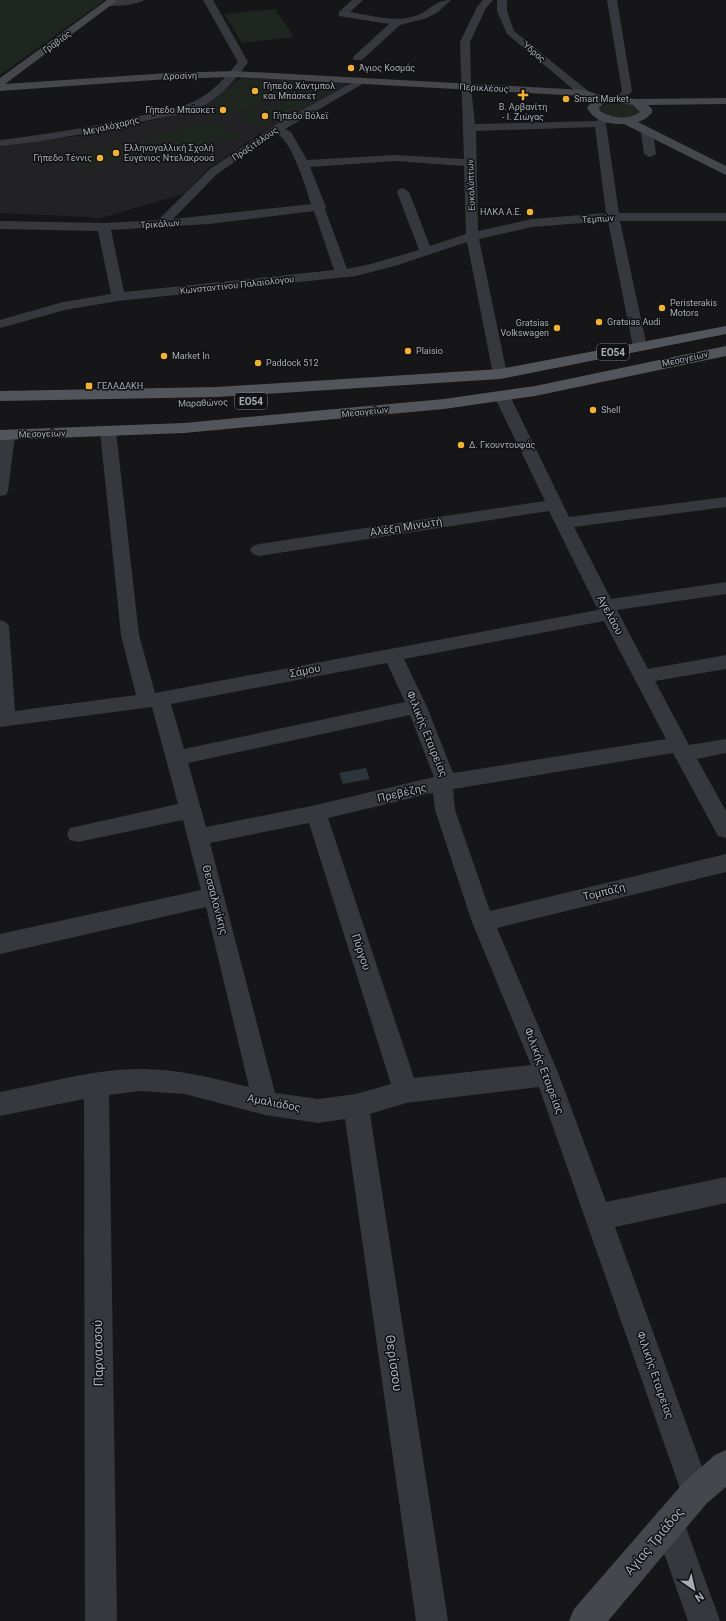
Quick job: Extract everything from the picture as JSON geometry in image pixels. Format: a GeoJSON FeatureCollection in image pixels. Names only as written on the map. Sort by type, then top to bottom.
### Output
{"type":"FeatureCollection","features":[{"type":"Feature","properties":{"kind":"main road","name":"Μεσογείων"},"geometry":{"type":"LineString","coordinates":[[0,396],[217,392],[500,374],[726,330]]}},
{"type":"Feature","properties":{"kind":"main road","name":"Μεσογείων"},"geometry":{"type":"LineString","coordinates":[[2,431],[108,431],[184,428],[348,414],[502,396],[726,351]]}},
{"type":"Feature","properties":{"kind":"main road","name":"Μαραθώνος"},"geometry":{"type":"LineString","coordinates":[[0,410],[235,402],[387,392],[428,387],[500,374]]}},
{"type":"Feature","properties":{"kind":"main road","name":"Μαραθώνος"},"geometry":{"type":"LineString","coordinates":[[2,431],[348,414]]}},
{"type":"Feature","properties":{"kind":"street"},"geometry":{"type":"LineString","coordinates":[[110,2],[139,0]]}},
{"type":"Feature","properties":{"kind":"street"},"geometry":{"type":"LineString","coordinates":[[208,0],[243,62],[234,74]]}},
{"type":"Feature","properties":{"kind":"street"},"geometry":{"type":"LineString","coordinates":[[358,0],[342,14],[397,22],[415,20],[424,17],[432,13],[446,0]]}},
{"type":"Feature","properties":{"kind":"street","name":"Ευκαλύπτων"},"geometry":{"type":"LineString","coordinates":[[488,0],[482,7],[465,42],[466,87],[470,128],[472,237],[500,374]]}},
{"type":"Feature","properties":{"kind":"street","name":"Ύδρας"},"geometry":{"type":"LineString","coordinates":[[502,0],[502,11],[510,32],[584,93]]}},
{"type":"Feature","properties":{"kind":"street"},"geometry":{"type":"LineString","coordinates":[[612,0],[627,91],[620,99]]}},
{"type":"Feature","properties":{"kind":"street","name":"Γραβιάς"},"geometry":{"type":"LineString","coordinates":[[0,83],[110,2]]}},
{"type":"Feature","properties":{"kind":"street"},"geometry":{"type":"LineString","coordinates":[[358,58],[397,22]]}},
{"type":"Feature","properties":{"kind":"street","name":"Δροσίνη"},"geometry":{"type":"LineString","coordinates":[[0,88],[168,76],[234,74],[361,82]]}},
{"type":"Feature","properties":{"kind":"street","name":"Μεγαλόχαρης"},"geometry":{"type":"LineString","coordinates":[[0,143],[77,134],[191,106],[213,94],[234,74]]}},
{"type":"Feature","properties":{"kind":"street","name":"Περικλέους"},"geometry":{"type":"LineString","coordinates":[[361,82],[584,93],[605,100]]}},
{"type":"Feature","properties":{"kind":"street","name":"Πραξιτέλους"},"geometry":{"type":"LineString","coordinates":[[161,224],[214,171],[277,129],[361,82]]}},
{"type":"Feature","properties":{"kind":"street"},"geometry":{"type":"LineString","coordinates":[[640,347],[613,217],[602,121],[595,113],[593,107],[605,100],[620,99],[636,102],[726,101]]}},
{"type":"Feature","properties":{"kind":"street"},"geometry":{"type":"LineString","coordinates":[[470,128],[627,121],[643,117],[646,113],[646,109],[636,102]]}},
{"type":"Feature","properties":{"kind":"street"},"geometry":{"type":"LineString","coordinates":[[627,121],[726,171]]}},
{"type":"Feature","properties":{"kind":"street"},"geometry":{"type":"LineString","coordinates":[[277,129],[286,134],[303,164],[320,207],[342,273]]}},
{"type":"Feature","properties":{"kind":"street"},"geometry":{"type":"LineString","coordinates":[[647,132],[650,154]]}},
{"type":"Feature","properties":{"kind":"street"},"geometry":{"type":"LineString","coordinates":[[303,164],[394,158],[470,163]]}},
{"type":"Feature","properties":{"kind":"street"},"geometry":{"type":"LineString","coordinates":[[403,192],[426,252]]}},
{"type":"Feature","properties":{"kind":"street","name":"Τρικάλων"},"geometry":{"type":"LineString","coordinates":[[0,225],[104,227],[161,224],[320,207]]}},
{"type":"Feature","properties":{"kind":"street","name":"Τεμπών"},"geometry":{"type":"LineString","coordinates":[[472,237],[524,225],[613,217],[726,217]]}},
{"type":"Feature","properties":{"kind":"street"},"geometry":{"type":"LineString","coordinates":[[104,227],[118,297]]}},
{"type":"Feature","properties":{"kind":"street","name":"Κωνσταντίνου Παλαιολόγου"},"geometry":{"type":"LineString","coordinates":[[0,324],[63,306],[118,297],[342,273],[387,265],[472,237]]}},
{"type":"Feature","properties":{"kind":"street","name":"Αγελάου"},"geometry":{"type":"LineString","coordinates":[[502,396],[553,505],[607,610],[726,830]]}},
{"type":"Feature","properties":{"kind":"street"},"geometry":{"type":"LineString","coordinates":[[0,491],[2,431]]}},
{"type":"Feature","properties":{"kind":"street","name":"Θεσσαλονίκης"},"geometry":{"type":"LineString","coordinates":[[108,431],[130,635],[176,758],[214,896],[264,1103]]}},
{"type":"Feature","properties":{"kind":"street"},"geometry":{"type":"LineString","coordinates":[[563,523],[726,502]]}},
{"type":"Feature","properties":{"kind":"street","name":"Αλέξη Μινωτή"},"geometry":{"type":"LineString","coordinates":[[259,550],[553,505]]}},
{"type":"Feature","properties":{"kind":"street","name":"Σάμου"},"geometry":{"type":"LineString","coordinates":[[3,720],[154,700],[392,654],[607,610],[726,588]]}},
{"type":"Feature","properties":{"kind":"street"},"geometry":{"type":"LineString","coordinates":[[0,626],[3,720]]}},
{"type":"Feature","properties":{"kind":"street","name":"Φιλικής Εταιρείας"},"geometry":{"type":"LineString","coordinates":[[392,654],[417,707],[446,782],[443,789],[445,810],[483,922],[547,1075],[696,1492]]}},
{"type":"Feature","properties":{"kind":"street"},"geometry":{"type":"LineString","coordinates":[[642,677],[726,662]]}},
{"type":"Feature","properties":{"kind":"street"},"geometry":{"type":"LineString","coordinates":[[176,758],[417,707]]}},
{"type":"Feature","properties":{"kind":"street","name":"Πρεβέζης"},"geometry":{"type":"LineString","coordinates":[[198,837],[316,813],[446,782],[681,749],[726,746]]}},
{"type":"Feature","properties":{"kind":"street"},"geometry":{"type":"LineString","coordinates":[[78,834],[190,810]]}},
{"type":"Feature","properties":{"kind":"street","name":"Πύργου"},"geometry":{"type":"LineString","coordinates":[[316,813],[406,1091]]}},
{"type":"Feature","properties":{"kind":"street","name":"Τομπάζη"},"geometry":{"type":"LineString","coordinates":[[483,922],[726,863]]}},
{"type":"Feature","properties":{"kind":"street"},"geometry":{"type":"LineString","coordinates":[[0,944],[214,896]]}},
{"type":"Feature","properties":{"kind":"street","name":"Αμαλιάδος"},"geometry":{"type":"LineString","coordinates":[[0,1104],[96,1085],[140,1080],[185,1083],[264,1103],[318,1111],[356,1106],[406,1091],[547,1075]]}},
{"type":"Feature","properties":{"kind":"street","name":"Παρνασσού"},"geometry":{"type":"LineString","coordinates":[[96,1085],[101,1621]]}},
{"type":"Feature","properties":{"kind":"street","name":"Θερίσσου"},"geometry":{"type":"LineString","coordinates":[[356,1106],[432,1621]]}},
{"type":"Feature","properties":{"kind":"street"},"geometry":{"type":"LineString","coordinates":[[599,1217],[726,1190]]}},
{"type":"Feature","properties":{"kind":"street","name":"Αγίας Τριάδος"},"geometry":{"type":"LineString","coordinates":[[586,1621],[696,1492],[726,1466]]}},
{"type":"Feature","properties":{"kind":"street"},"geometry":{"type":"LineString","coordinates":[[669,1522],[704,1621]]}},
{"type":"Feature","properties":{"kind":"shaded area"},"geometry":{"type":"Polygon","coordinates":[[[0,0],[105,0],[0,75],[0,0]]]}},
{"type":"Feature","properties":{"kind":"shaded area"},"geometry":{"type":"Polygon","coordinates":[[[275,9],[294,37],[242,43],[224,14],[275,9]]]}},
{"type":"Feature","properties":{"kind":"shaded area","name":"Ελληνογαλλική Σχολή Ευγένιος Ντελακρουά"},"geometry":{"type":"Polygon","coordinates":[[[242,78],[345,83],[350,86],[261,133],[209,168],[184,194],[97,219],[88,217],[0,213],[0,146],[78,136],[189,111],[242,78]]]}},
{"type":"Feature","properties":{"kind":"shaded area","name":"Γήπεδο Χάντμπολ και Μπάσκετ"},"geometry":{"type":"Polygon","coordinates":[[[246,79],[288,85],[279,96],[263,104],[242,111],[213,117],[199,109],[209,106],[240,80],[246,79]]]}},
{"type":"Feature","properties":{"kind":"shaded area"},"geometry":{"type":"Polygon","coordinates":[[[317,84],[333,89],[288,115],[261,127],[238,118],[279,106],[317,84]]]}},
{"type":"Feature","properties":{"kind":"shaded area"},"geometry":{"type":"Polygon","coordinates":[[[611,102],[620,102],[636,106],[641,113],[630,117],[620,118],[610,116],[600,111],[600,107],[611,102]]]}},
{"type":"Feature","properties":{"kind":"shaded area"},"geometry":{"type":"Polygon","coordinates":[[[214,121],[237,136],[157,159],[135,142],[214,121]]]}},
{"type":"Feature","properties":{"kind":"shaded area","name":"Γήπεδο Τέννις"},"geometry":{"type":"Polygon","coordinates":[[[118,145],[133,156],[82,170],[67,160],[118,145]]]}},
{"type":"Feature","properties":{"kind":"shaded area"},"geometry":{"type":"Polygon","coordinates":[[[366,768],[370,779],[343,784],[339,773],[366,768]]]}},
{"type":"Feature","properties":{"kind":"place","name":"Άγιος Κοσμάς"},"geometry":{"type":"Point","coordinates":[351,68]}},
{"type":"Feature","properties":{"kind":"place","name":"Γήπεδο Χάντμπολ και Μπάσκετ"},"geometry":{"type":"Point","coordinates":[255,91]}},
{"type":"Feature","properties":{"kind":"place","name":"Β. Αρβανίτη - Ι. Ζιώγας"},"geometry":{"type":"Point","coordinates":[523,95]}},
{"type":"Feature","properties":{"kind":"place","name":"Smart Market"},"geometry":{"type":"Point","coordinates":[566,99]}},
{"type":"Feature","properties":{"kind":"place","name":"Γήπεδο Μπάσκετ"},"geometry":{"type":"Point","coordinates":[223,110]}},
{"type":"Feature","properties":{"kind":"place","name":"Γήπεδο Βόλεϊ"},"geometry":{"type":"Point","coordinates":[265,116]}},
{"type":"Feature","properties":{"kind":"place","name":"Ελληνογαλλική Σχολή Ευγένιος Ντελακρουά"},"geometry":{"type":"Point","coordinates":[116,153]}},
{"type":"Feature","properties":{"kind":"place","name":"Γήπεδο Τέννις"},"geometry":{"type":"Point","coordinates":[100,158]}},
{"type":"Feature","properties":{"kind":"place","name":"ΗΛΚΑ Α.Ε."},"geometry":{"type":"Point","coordinates":[530,212]}},
{"type":"Feature","properties":{"kind":"place","name":"Peristerakis Motors"},"geometry":{"type":"Point","coordinates":[662,308]}},
{"type":"Feature","properties":{"kind":"place","name":"Gratsias Audi"},"geometry":{"type":"Point","coordinates":[599,322]}},
{"type":"Feature","properties":{"kind":"place","name":"Gratsias Volkswagen"},"geometry":{"type":"Point","coordinates":[557,328]}},
{"type":"Feature","properties":{"kind":"place","name":"Plaisio"},"geometry":{"type":"Point","coordinates":[408,351]}},
{"type":"Feature","properties":{"kind":"place","name":"Market In"},"geometry":{"type":"Point","coordinates":[164,356]}},
{"type":"Feature","properties":{"kind":"place","name":"Paddock 512"},"geometry":{"type":"Point","coordinates":[258,363]}},
{"type":"Feature","properties":{"kind":"place","name":"ΓΕΛΑΔΑΚΗ"},"geometry":{"type":"Point","coordinates":[89,386]}},
{"type":"Feature","properties":{"kind":"place","name":"Shell"},"geometry":{"type":"Point","coordinates":[593,410]}},
{"type":"Feature","properties":{"kind":"place","name":"Δ. Γκουντουφάς"},"geometry":{"type":"Point","coordinates":[461,445]}}]}
